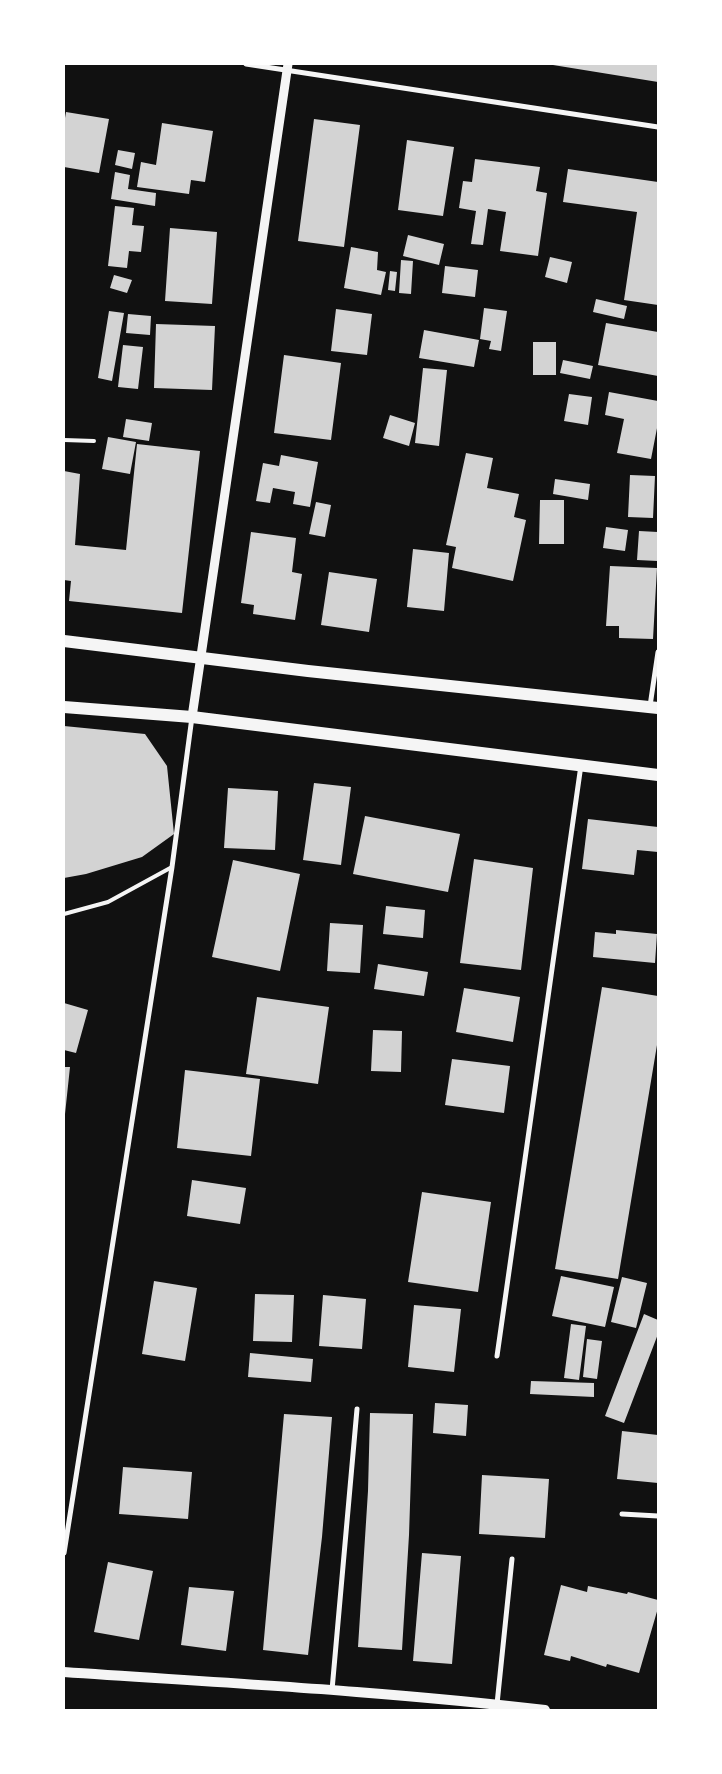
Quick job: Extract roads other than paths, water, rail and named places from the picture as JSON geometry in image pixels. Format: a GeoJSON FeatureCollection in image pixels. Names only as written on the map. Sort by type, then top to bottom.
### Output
{"type":"FeatureCollection","features":[{"type":"Feature","properties":{"kind":"main road"},"geometry":{"type":"LineString","coordinates":[[64,641],[308,671],[654,708]]}},
{"type":"Feature","properties":{"kind":"main road"},"geometry":{"type":"LineString","coordinates":[[64,707],[192,717],[658,775]]}},
{"type":"Feature","properties":{"kind":"main road"},"geometry":{"type":"LineString","coordinates":[[64,1672],[332,1690],[545,1710]]}},
{"type":"Feature","properties":{"kind":"street"},"geometry":{"type":"LineString","coordinates":[[246,64],[287,66],[658,127]]}},
{"type":"Feature","properties":{"kind":"street"},"geometry":{"type":"LineString","coordinates":[[64,1553],[172,868],[192,717],[287,66]]}},
{"type":"Feature","properties":{"kind":"street"},"geometry":{"type":"LineString","coordinates":[[654,708],[658,652]]}},
{"type":"Feature","properties":{"kind":"street"},"geometry":{"type":"LineString","coordinates":[[497,1356],[581,765]]}},
{"type":"Feature","properties":{"kind":"street"},"geometry":{"type":"LineString","coordinates":[[332,1690],[357,1410]]}},
{"type":"Feature","properties":{"kind":"street"},"geometry":{"type":"LineString","coordinates":[[622,1514],[658,1516]]}},
{"type":"Feature","properties":{"kind":"street"},"geometry":{"type":"LineString","coordinates":[[497,1704],[512,1559]]}},
{"type":"Feature","properties":{"kind":"lane"},"geometry":{"type":"LineString","coordinates":[[64,440],[94,441]]}},
{"type":"Feature","properties":{"kind":"lane"},"geometry":{"type":"LineString","coordinates":[[64,914],[108,902],[172,868]]}}]}
